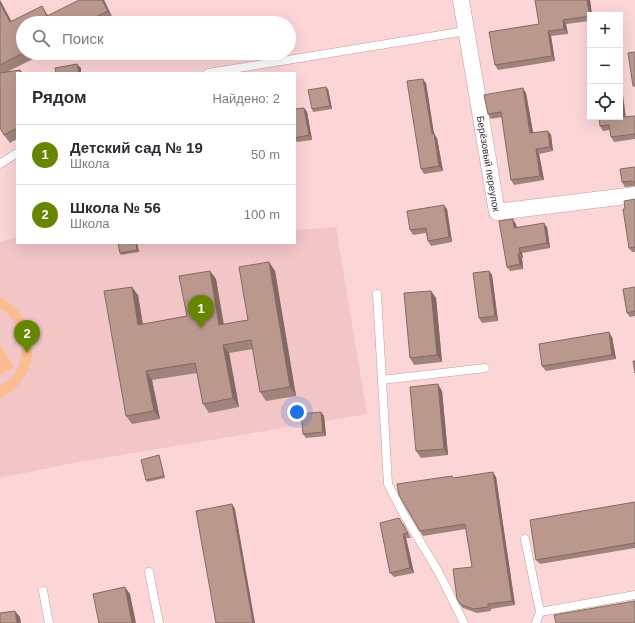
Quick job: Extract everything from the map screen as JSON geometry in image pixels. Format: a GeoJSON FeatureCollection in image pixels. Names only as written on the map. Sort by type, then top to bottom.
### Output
{"type":"FeatureCollection","features":[{"type":"Feature","properties":{"kind":"street","name":"Берёзовый переулок"},"geometry":{"type":"LineString","coordinates":[[461,0],[496,212],[635,195]]}},
{"type":"Feature","properties":{"kind":"lane"},"geometry":{"type":"LineString","coordinates":[[296,59],[466,31]]}},
{"type":"Feature","properties":{"kind":"lane"},"geometry":{"type":"LineString","coordinates":[[214,72],[288,60]]}},
{"type":"Feature","properties":{"kind":"lane"},"geometry":{"type":"LineString","coordinates":[[0,164],[16,153]]}},
{"type":"Feature","properties":{"kind":"lane"},"geometry":{"type":"LineString","coordinates":[[377,294],[388,484],[403,513],[438,570],[464,623]]}},
{"type":"Feature","properties":{"kind":"lane"},"geometry":{"type":"LineString","coordinates":[[382,380],[486,368]]}},
{"type":"Feature","properties":{"kind":"lane"},"geometry":{"type":"LineString","coordinates":[[524,538],[540,612],[536,623]]}},
{"type":"Feature","properties":{"kind":"lane"},"geometry":{"type":"LineString","coordinates":[[149,572],[159,623]]}},
{"type":"Feature","properties":{"kind":"lane"},"geometry":{"type":"LineString","coordinates":[[43,591],[49,623]]}},
{"type":"Feature","properties":{"kind":"lane"},"geometry":{"type":"LineString","coordinates":[[540,612],[635,595]]}},
{"type":"Feature","properties":{"kind":"shaded area"},"geometry":{"type":"Polygon","coordinates":[[[336,227],[367,414],[73,463],[0,478],[0,242],[16,237],[16,244],[296,244],[296,230],[336,227]]]}},
{"type":"Feature","properties":{"kind":"shaded area"},"geometry":{"type":"Polygon","coordinates":[[[0,297],[10,303],[25,321],[32,342],[32,354],[30,365],[23,380],[14,389],[0,399],[0,386],[13,376],[19,366],[21,342],[15,323],[6,312],[0,308],[0,297]]]}},
{"type":"Feature","properties":{"kind":"shaded area"},"geometry":{"type":"Polygon","coordinates":[[[0,344],[14,367],[0,375],[0,344]]]}},
{"type":"Feature","properties":{"kind":"building"},"geometry":{"type":"Polygon","coordinates":[[[79,0],[102,0],[108,11],[98,16],[47,16],[79,0]]]}},
{"type":"Feature","properties":{"kind":"building"},"geometry":{"type":"Polygon","coordinates":[[[535,0],[587,0],[589,12],[587,12],[587,16],[563,20],[564,29],[548,31],[552,56],[495,65],[489,32],[539,24],[535,0]]]}},
{"type":"Feature","properties":{"kind":"building"},"geometry":{"type":"Polygon","coordinates":[[[0,3],[10,22],[16,19],[16,57],[0,65],[0,3]]]}},
{"type":"Feature","properties":{"kind":"building"},"geometry":{"type":"Polygon","coordinates":[[[42,6],[47,16],[22,16],[42,6]]]}},
{"type":"Feature","properties":{"kind":"building"},"geometry":{"type":"Polygon","coordinates":[[[635,52],[635,86],[633,86],[628,53],[635,52]]]}},
{"type":"Feature","properties":{"kind":"building"},"geometry":{"type":"Polygon","coordinates":[[[77,64],[79,72],[56,72],[55,68],[77,64]]]}},
{"type":"Feature","properties":{"kind":"building"},"geometry":{"type":"Polygon","coordinates":[[[20,70],[21,72],[16,72],[16,129],[4,135],[0,128],[0,73],[20,70]]]}},
{"type":"Feature","properties":{"kind":"building"},"geometry":{"type":"Polygon","coordinates":[[[423,79],[439,166],[421,169],[407,81],[423,79]]]}},
{"type":"Feature","properties":{"kind":"building"},"geometry":{"type":"Polygon","coordinates":[[[326,87],[330,106],[312,109],[308,90],[326,87]]]}},
{"type":"Feature","properties":{"kind":"building"},"geometry":{"type":"Polygon","coordinates":[[[523,88],[530,133],[548,131],[550,147],[536,149],[540,176],[511,180],[501,112],[488,114],[484,95],[523,88]]]}},
{"type":"Feature","properties":{"kind":"building"},"geometry":{"type":"Polygon","coordinates":[[[304,108],[309,135],[296,138],[296,109],[304,108]]]}},
{"type":"Feature","properties":{"kind":"building"},"geometry":{"type":"Polygon","coordinates":[[[635,116],[635,134],[611,137],[609,125],[600,126],[599,120],[623,120],[623,117],[635,116]]]}},
{"type":"Feature","properties":{"kind":"building"},"geometry":{"type":"Polygon","coordinates":[[[635,167],[635,182],[622,182],[620,169],[635,167]]]}},
{"type":"Feature","properties":{"kind":"building"},"geometry":{"type":"Polygon","coordinates":[[[635,199],[635,247],[629,248],[623,209],[625,209],[624,201],[635,199]]]}},
{"type":"Feature","properties":{"kind":"building"},"geometry":{"type":"Polygon","coordinates":[[[444,205],[449,237],[428,241],[426,228],[410,230],[407,211],[444,205]]]}},
{"type":"Feature","properties":{"kind":"building"},"geometry":{"type":"Polygon","coordinates":[[[513,219],[514,228],[544,223],[547,243],[519,248],[520,254],[518,254],[520,264],[507,267],[499,221],[513,219]]]}},
{"type":"Feature","properties":{"kind":"building"},"geometry":{"type":"Polygon","coordinates":[[[118,244],[136,244],[137,250],[120,253],[118,244]]]}},
{"type":"Feature","properties":{"kind":"building"},"geometry":{"type":"Polygon","coordinates":[[[269,262],[290,387],[260,392],[251,340],[223,345],[233,398],[203,404],[195,363],[146,371],[154,411],[126,416],[104,291],[132,287],[138,325],[187,316],[179,276],[210,271],[219,325],[248,320],[239,267],[269,262]]]}},
{"type":"Feature","properties":{"kind":"building"},"geometry":{"type":"Polygon","coordinates":[[[489,271],[495,316],[479,318],[473,273],[489,271]]]}},
{"type":"Feature","properties":{"kind":"building"},"geometry":{"type":"Polygon","coordinates":[[[635,287],[635,311],[627,313],[623,289],[635,287]]]}},
{"type":"Feature","properties":{"kind":"building"},"geometry":{"type":"Polygon","coordinates":[[[431,291],[437,355],[410,358],[404,293],[431,291]]]}},
{"type":"Feature","properties":{"kind":"building"},"geometry":{"type":"Polygon","coordinates":[[[609,332],[612,355],[542,366],[539,344],[609,332]]]}},
{"type":"Feature","properties":{"kind":"building"},"geometry":{"type":"Polygon","coordinates":[[[633,361],[635,361],[635,373],[633,361]]]}},
{"type":"Feature","properties":{"kind":"building"},"geometry":{"type":"Polygon","coordinates":[[[438,384],[444,449],[416,451],[410,387],[438,384]]]}},
{"type":"Feature","properties":{"kind":"building"},"geometry":{"type":"Polygon","coordinates":[[[321,412],[323,432],[303,434],[301,414],[321,412]]]}},
{"type":"Feature","properties":{"kind":"building"},"geometry":{"type":"Polygon","coordinates":[[[159,455],[164,476],[146,480],[141,460],[159,455]]]}},
{"type":"Feature","properties":{"kind":"building"},"geometry":{"type":"Polygon","coordinates":[[[493,472],[512,601],[488,604],[488,607],[473,609],[460,604],[457,599],[453,569],[472,567],[465,524],[420,531],[399,495],[397,484],[493,472]]]}},
{"type":"Feature","properties":{"kind":"building"},"geometry":{"type":"Polygon","coordinates":[[[635,502],[635,543],[536,560],[530,520],[635,502]]]}},
{"type":"Feature","properties":{"kind":"building"},"geometry":{"type":"Polygon","coordinates":[[[232,504],[253,623],[216,623],[196,511],[232,504]]]}},
{"type":"Feature","properties":{"kind":"building"},"geometry":{"type":"Polygon","coordinates":[[[399,518],[408,533],[403,534],[410,568],[390,573],[380,523],[399,518]]]}},
{"type":"Feature","properties":{"kind":"building"},"geometry":{"type":"Polygon","coordinates":[[[125,587],[132,623],[99,623],[93,594],[125,587]]]}},
{"type":"Feature","properties":{"kind":"building"},"geometry":{"type":"Polygon","coordinates":[[[635,601],[635,623],[556,623],[554,615],[635,601]]]}},
{"type":"Feature","properties":{"kind":"building"},"geometry":{"type":"Polygon","coordinates":[[[15,611],[17,623],[0,623],[0,613],[15,611]]]}},
{"type":"Feature","properties":{"kind":"place","name":"Детский сад № 19"},"geometry":{"type":"Point","coordinates":[201,328]}},
{"type":"Feature","properties":{"kind":"place","name":"Школа № 56"},"geometry":{"type":"Point","coordinates":[27,353]}}]}
